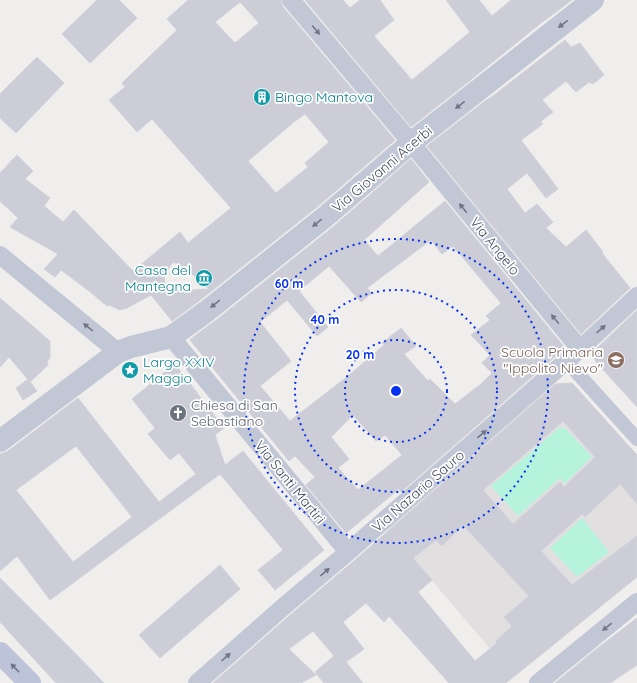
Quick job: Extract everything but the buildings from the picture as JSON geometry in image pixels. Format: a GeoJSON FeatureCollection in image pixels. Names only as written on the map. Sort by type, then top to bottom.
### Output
{"type":"FeatureCollection","features":[{"type":"Feature","properties":{"kind":"main road"},"geometry":{"type":"LineString","coordinates":[[0,653],[30,683]]}},
{"type":"Feature","properties":{"kind":"street","name":"Via Angelo"},"geometry":{"type":"LineString","coordinates":[[291,0],[411,143],[580,349]]}},
{"type":"Feature","properties":{"kind":"street","name":"Via Giovanni Acerbi"},"geometry":{"type":"LineString","coordinates":[[171,337],[207,311],[325,217],[411,143],[593,0]]}},
{"type":"Feature","properties":{"kind":"street"},"geometry":{"type":"LineString","coordinates":[[0,255],[118,352]]}},
{"type":"Feature","properties":{"kind":"street","name":"Via Nazario Sauro"},"geometry":{"type":"LineString","coordinates":[[197,683],[580,349],[637,296]]}},
{"type":"Feature","properties":{"kind":"street"},"geometry":{"type":"LineString","coordinates":[[0,441],[118,352],[131,346],[171,337]]}},
{"type":"Feature","properties":{"kind":"street","name":"Via Santi Martiri"},"geometry":{"type":"LineString","coordinates":[[171,337],[348,552]]}},
{"type":"Feature","properties":{"kind":"street"},"geometry":{"type":"LineString","coordinates":[[570,365],[637,439]]}},
{"type":"Feature","properties":{"kind":"street"},"geometry":{"type":"LineString","coordinates":[[538,683],[637,602]]}},
{"type":"Feature","properties":{"kind":"shaded area"},"geometry":{"type":"Polygon","coordinates":[[[572,383],[637,455],[637,577],[514,677],[388,529],[551,384],[572,383]]]}},
{"type":"Feature","properties":{"kind":"green space"},"geometry":{"type":"Polygon","coordinates":[[[559,428],[565,428],[592,457],[565,483],[560,478],[518,516],[491,486],[559,428]]]}},
{"type":"Feature","properties":{"kind":"green space"},"geometry":{"type":"Polygon","coordinates":[[[582,518],[609,552],[577,577],[550,548],[582,518]]]}},
{"type":"Feature","properties":{"kind":"place","name":"Bingo Mantova"},"geometry":{"type":"Point","coordinates":[262,97]}},
{"type":"Feature","properties":{"kind":"place","name":"Casa del Mantegna"},"geometry":{"type":"Point","coordinates":[204,278]}},
{"type":"Feature","properties":{"kind":"place","name":"Scuola Primaria \"Ippolito Nievo\""},"geometry":{"type":"Point","coordinates":[616,360]}},
{"type":"Feature","properties":{"kind":"place","name":"Largo XXIV Maggio"},"geometry":{"type":"Point","coordinates":[130,370]}},
{"type":"Feature","properties":{"kind":"place","name":"Chiesa di San Sebastiano"},"geometry":{"type":"Point","coordinates":[178,413]}}]}
